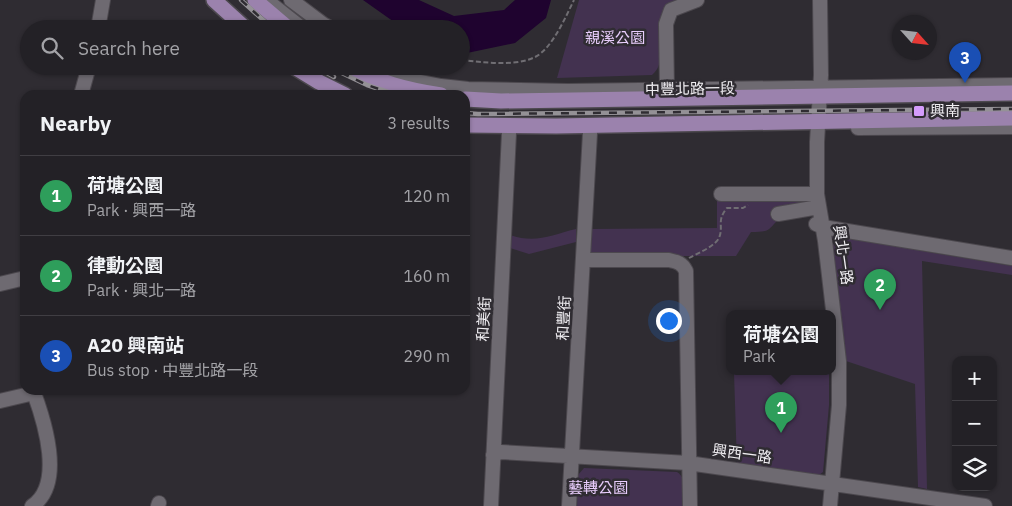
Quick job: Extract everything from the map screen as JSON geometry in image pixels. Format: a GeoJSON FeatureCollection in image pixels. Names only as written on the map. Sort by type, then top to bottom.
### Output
{"type":"FeatureCollection","features":[{"type":"Feature","properties":{"kind":"main road"},"geometry":{"type":"LineString","coordinates":[[214,0],[236,20]]}},
{"type":"Feature","properties":{"kind":"main road"},"geometry":{"type":"LineString","coordinates":[[256,0],[278,20]]}},
{"type":"Feature","properties":{"kind":"main road"},"geometry":{"type":"LineString","coordinates":[[308,75],[335,90]]}},
{"type":"Feature","properties":{"kind":"main road"},"geometry":{"type":"LineString","coordinates":[[366,75],[410,90]]}},
{"type":"Feature","properties":{"kind":"main road","name":"中豐北路一段"},"geometry":{"type":"LineString","coordinates":[[470,99],[501,102],[817,91],[1012,93]]}},
{"type":"Feature","properties":{"kind":"main road"},"geometry":{"type":"LineString","coordinates":[[470,125],[815,125],[1012,118]]}},
{"type":"Feature","properties":{"kind":"street"},"geometry":{"type":"LineString","coordinates":[[100,20],[103,0]]}},
{"type":"Feature","properties":{"kind":"street"},"geometry":{"type":"LineString","coordinates":[[266,0],[291,20]]}},
{"type":"Feature","properties":{"kind":"street"},"geometry":{"type":"LineString","coordinates":[[291,0],[316,20]]}},
{"type":"Feature","properties":{"kind":"street"},"geometry":{"type":"LineString","coordinates":[[667,89],[666,24],[671,10],[696,0]]}},
{"type":"Feature","properties":{"kind":"street"},"geometry":{"type":"LineString","coordinates":[[813,0],[817,91]]}},
{"type":"Feature","properties":{"kind":"street"},"geometry":{"type":"LineString","coordinates":[[817,91],[820,0]]}},
{"type":"Feature","properties":{"kind":"street"},"geometry":{"type":"LineString","coordinates":[[82,90],[87,75]]}},
{"type":"Feature","properties":{"kind":"street","name":"中豐北路一段"},"geometry":{"type":"LineString","coordinates":[[397,75],[441,86],[568,91],[667,89],[817,91],[1012,85]]}},
{"type":"Feature","properties":{"kind":"street","name":"興北一路"},"geometry":{"type":"LineString","coordinates":[[817,91],[814,194],[832,310]]}},
{"type":"Feature","properties":{"kind":"street"},"geometry":{"type":"LineString","coordinates":[[470,125],[509,133],[590,133],[815,125],[1012,126]]}},
{"type":"Feature","properties":{"kind":"street","name":"和美街"},"geometry":{"type":"LineString","coordinates":[[490,506],[509,133]]}},
{"type":"Feature","properties":{"kind":"street","name":"和豐街"},"geometry":{"type":"LineString","coordinates":[[569,506],[590,133]]}},
{"type":"Feature","properties":{"kind":"street"},"geometry":{"type":"LineString","coordinates":[[721,194],[814,194],[813,208],[820,223],[827,310]]}},
{"type":"Feature","properties":{"kind":"street"},"geometry":{"type":"LineString","coordinates":[[778,214],[813,208]]}},
{"type":"Feature","properties":{"kind":"street"},"geometry":{"type":"LineString","coordinates":[[820,223],[1012,251]]}},
{"type":"Feature","properties":{"kind":"street"},"geometry":{"type":"LineString","coordinates":[[820,223],[1012,258]]}},
{"type":"Feature","properties":{"kind":"street"},"geometry":{"type":"LineString","coordinates":[[584,260],[669,260],[681,264],[686,271],[690,506]]}},
{"type":"Feature","properties":{"kind":"street"},"geometry":{"type":"LineString","coordinates":[[0,284],[20,279]]}},
{"type":"Feature","properties":{"kind":"street","name":"興北一路"},"geometry":{"type":"LineString","coordinates":[[830,506],[829,486],[839,405],[839,361],[836,339]]}},
{"type":"Feature","properties":{"kind":"street"},"geometry":{"type":"LineString","coordinates":[[824,506],[829,486],[833,407],[832,375]]}},
{"type":"Feature","properties":{"kind":"street"},"geometry":{"type":"LineString","coordinates":[[0,401],[29,395]]}},
{"type":"Feature","properties":{"kind":"street"},"geometry":{"type":"LineString","coordinates":[[32,506],[40,501],[50,478],[47,436],[34,395]]}},
{"type":"Feature","properties":{"kind":"street","name":"興西一路"},"geometry":{"type":"LineString","coordinates":[[493,455],[501,452],[572,460],[689,467],[985,506]]}},
{"type":"Feature","properties":{"kind":"street"},"geometry":{"type":"LineString","coordinates":[[829,486],[943,506]]}},
{"type":"Feature","properties":{"kind":"path"},"geometry":{"type":"LineString","coordinates":[[470,61],[489,63],[523,61],[536,57],[553,38],[574,0]]}},
{"type":"Feature","properties":{"kind":"path"},"geometry":{"type":"LineString","coordinates":[[681,264],[718,240],[721,216],[727,208],[743,208],[749,204]]}},
{"type":"Feature","properties":{"kind":"green space","name":"親溪公園"},"geometry":{"type":"Polygon","coordinates":[[[579,0],[679,0],[667,5],[661,16],[659,27],[660,57],[657,70],[652,75],[557,78],[579,0]]]}},
{"type":"Feature","properties":{"kind":"green space"},"geometry":{"type":"Polygon","coordinates":[[[801,198],[802,206],[783,215],[769,229],[751,232],[736,256],[599,256],[593,255],[590,251],[591,229],[717,228],[717,200],[801,198]]]}},
{"type":"Feature","properties":{"kind":"green space"},"geometry":{"type":"Polygon","coordinates":[[[576,229],[576,242],[529,254],[510,248],[510,235],[519,238],[536,239],[576,229]]]}},
{"type":"Feature","properties":{"kind":"green space"},"geometry":{"type":"Polygon","coordinates":[[[835,233],[922,247],[922,251],[1012,266],[1012,275],[922,261],[927,489],[918,487],[915,384],[843,360],[830,240],[835,233]]]}},
{"type":"Feature","properties":{"kind":"green space"},"geometry":{"type":"Polygon","coordinates":[[[734,375],[829,375],[829,405],[823,472],[819,475],[737,465],[734,375]]]}},
{"type":"Feature","properties":{"kind":"green space","name":"藝轉公園"},"geometry":{"type":"Polygon","coordinates":[[[584,468],[677,472],[684,482],[684,506],[577,506],[578,475],[584,468]]]}},
{"type":"Feature","properties":{"kind":"shaded area"},"geometry":{"type":"Polygon","coordinates":[[[363,0],[419,0],[454,16],[504,10],[515,0],[551,0],[546,18],[515,43],[470,52],[470,20],[391,20],[363,0]]]}},
{"type":"Feature","properties":{"kind":"railway"},"geometry":{"type":"LineString","coordinates":[[241,0],[263,20]]}},
{"type":"Feature","properties":{"kind":"railway"},"geometry":{"type":"LineString","coordinates":[[330,75],[334,77]]}},
{"type":"Feature","properties":{"kind":"railway"},"geometry":{"type":"LineString","coordinates":[[346,75],[382,90]]}},
{"type":"Feature","properties":{"kind":"railway"},"geometry":{"type":"LineString","coordinates":[[470,113],[1012,109]]}},
{"type":"Feature","properties":{"kind":"place","name":"A20 興南站"},"geometry":{"type":"Point","coordinates":[965,83]}},
{"type":"Feature","properties":{"kind":"place","name":"興南"},"geometry":{"type":"Point","coordinates":[919,111]}},
{"type":"Feature","properties":{"kind":"place","name":"律動公園"},"geometry":{"type":"Point","coordinates":[880,310]}},
{"type":"Feature","properties":{"kind":"place","name":"荷塘公園"},"geometry":{"type":"Point","coordinates":[781,433]}}]}
